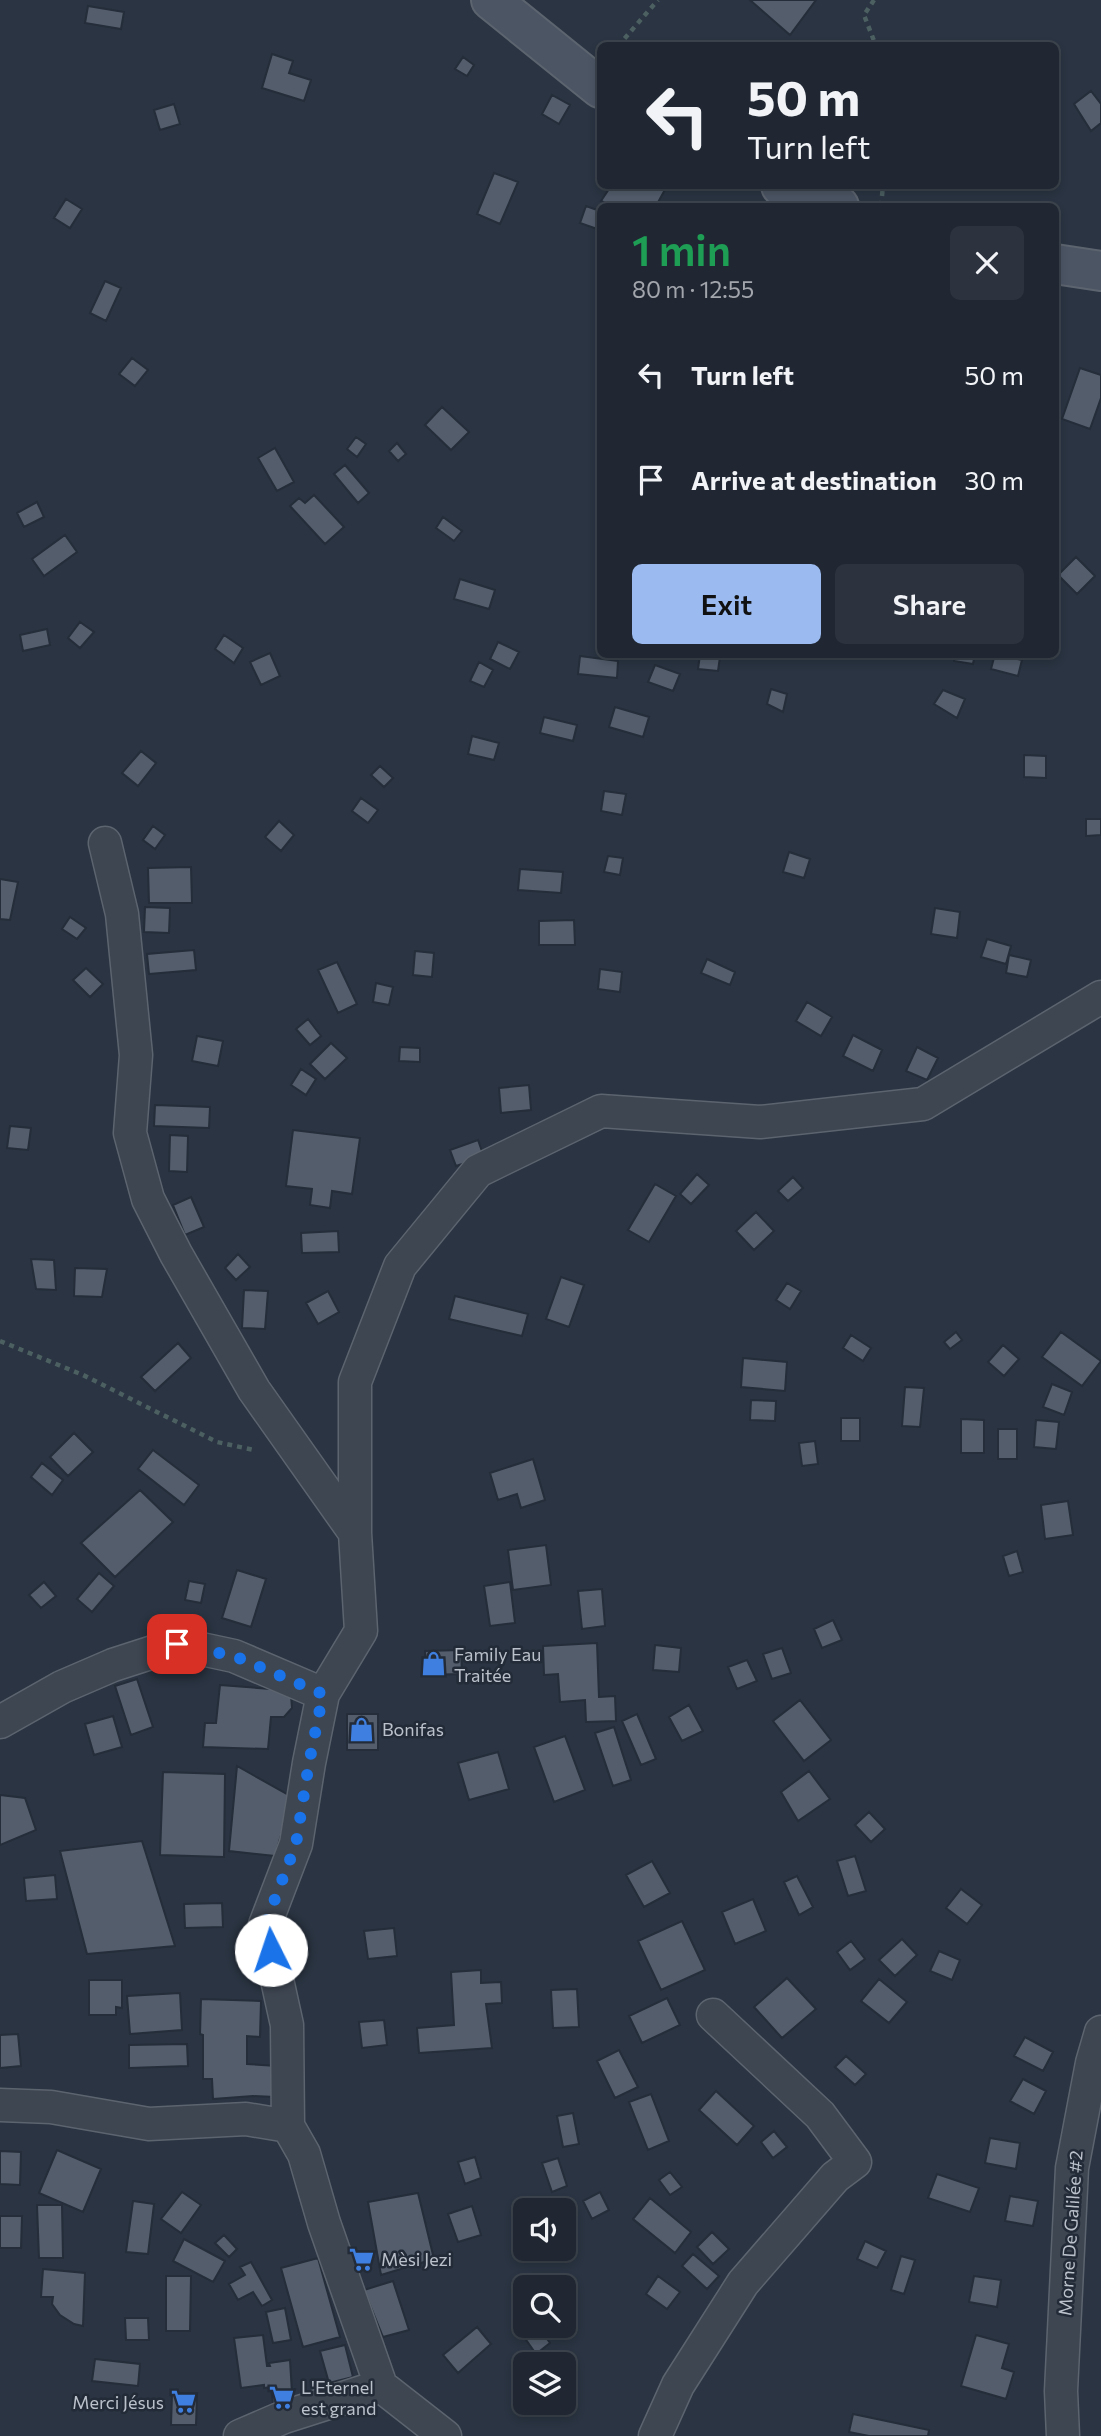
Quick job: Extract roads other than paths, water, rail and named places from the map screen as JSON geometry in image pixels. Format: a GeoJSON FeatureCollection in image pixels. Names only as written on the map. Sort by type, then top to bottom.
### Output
{"type":"FeatureCollection","features":[{"type":"Feature","properties":{"kind":"street"},"geometry":{"type":"LineString","coordinates":[[491,0],[597,86]]}},
{"type":"Feature","properties":{"kind":"street"},"geometry":{"type":"LineString","coordinates":[[789,189],[830,203]]}},
{"type":"Feature","properties":{"kind":"street"},"geometry":{"type":"LineString","coordinates":[[1059,265],[1101,271]]}},
{"type":"Feature","properties":{"kind":"street"},"geometry":{"type":"LineString","coordinates":[[105,843],[122,915],[136,1055],[130,1133],[148,1199],[176,1254],[254,1390],[355,1534]]}},
{"type":"Feature","properties":{"kind":"street"},"geometry":{"type":"LineString","coordinates":[[445,2436],[381,2386],[324,2223],[304,2154],[288,2126],[287,2025],[265,1925],[296,1844],[323,1694],[360,1631],[355,1534],[355,1382],[400,1266],[478,1171],[601,1111],[760,1122],[923,1104],[1101,997]]}},
{"type":"Feature","properties":{"kind":"street"},"geometry":{"type":"LineString","coordinates":[[109,1124],[135,1153]]}},
{"type":"Feature","properties":{"kind":"street"},"geometry":{"type":"LineString","coordinates":[[0,1722],[62,1687],[113,1665],[177,1644],[234,1656],[323,1694]]}},
{"type":"Feature","properties":{"kind":"street"},"geometry":{"type":"LineString","coordinates":[[655,2436],[678,2385],[743,2283],[835,2177],[855,2162],[821,2115],[713,2015]]}},
{"type":"Feature","properties":{"kind":"street","name":"Morne De Galilée #2"},"geometry":{"type":"LineString","coordinates":[[1063,2436],[1061,2391],[1072,2168],[1092,2063],[1101,2032]]}},
{"type":"Feature","properties":{"kind":"street"},"geometry":{"type":"LineString","coordinates":[[0,2105],[51,2107],[149,2124],[246,2119],[288,2126]]}},
{"type":"Feature","properties":{"kind":"street"},"geometry":{"type":"LineString","coordinates":[[240,2436],[284,2417],[381,2386]]}},
{"type":"Feature","properties":{"kind":"place","name":"Family Eau Traitée"},"geometry":{"type":"Point","coordinates":[434,1664]}},
{"type":"Feature","properties":{"kind":"place","name":"Bonifas"},"geometry":{"type":"Point","coordinates":[362,1729]}},
{"type":"Feature","properties":{"kind":"place","name":"Mèsi Jezi"},"geometry":{"type":"Point","coordinates":[361,2259]}},
{"type":"Feature","properties":{"kind":"place","name":"L'Eternel est grand"},"geometry":{"type":"Point","coordinates":[281,2397]}},
{"type":"Feature","properties":{"kind":"place","name":"Merci Jésus"},"geometry":{"type":"Point","coordinates":[184,2402]}}]}
